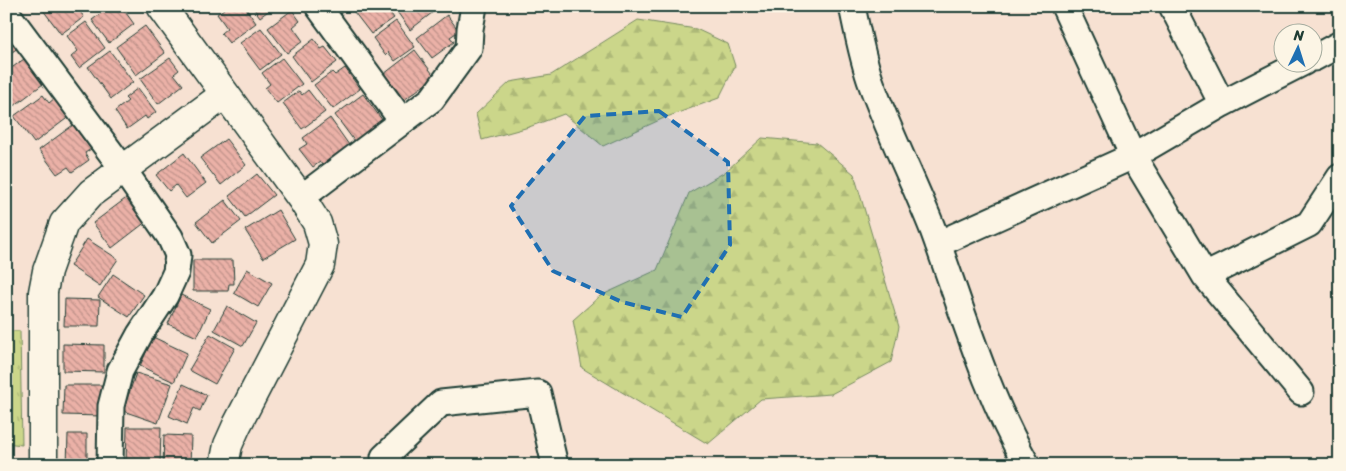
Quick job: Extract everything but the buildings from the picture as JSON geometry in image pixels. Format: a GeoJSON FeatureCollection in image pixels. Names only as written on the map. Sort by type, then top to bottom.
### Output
{"type":"FeatureCollection","features":[{"type":"Feature","properties":{"kind":"street"},"geometry":{"type":"LineString","coordinates":[[161,6],[301,198],[317,223],[323,244],[320,265],[237,425],[228,445],[224,465]]}},
{"type":"Feature","properties":{"kind":"street"},"geometry":{"type":"LineString","coordinates":[[318,6],[402,121]]}},
{"type":"Feature","properties":{"kind":"street"},"geometry":{"type":"LineString","coordinates":[[301,198],[432,99],[469,48],[472,17],[454,6]]}},
{"type":"Feature","properties":{"kind":"street"},"geometry":{"type":"LineString","coordinates":[[852,6],[859,42],[871,80],[938,244],[988,381],[1004,420],[1027,465]]}},
{"type":"Feature","properties":{"kind":"street"},"geometry":{"type":"LineString","coordinates":[[1064,6],[1133,156],[1205,276],[1301,392]]}},
{"type":"Feature","properties":{"kind":"street"},"geometry":{"type":"LineString","coordinates":[[1172,6],[1222,104]]}},
{"type":"Feature","properties":{"kind":"street"},"geometry":{"type":"LineString","coordinates":[[6,12],[123,170],[170,237],[178,255],[176,272],[165,296],[140,334],[120,371],[111,406],[110,465]]}},
{"type":"Feature","properties":{"kind":"street"},"geometry":{"type":"LineString","coordinates":[[1324,53],[1340,44]]}},
{"type":"Feature","properties":{"kind":"street"},"geometry":{"type":"LineString","coordinates":[[938,244],[1133,156],[1222,104],[1284,72]]}},
{"type":"Feature","properties":{"kind":"street"},"geometry":{"type":"LineString","coordinates":[[43,465],[43,292],[47,271],[64,223],[92,193],[225,94]]}},
{"type":"Feature","properties":{"kind":"street"},"geometry":{"type":"LineString","coordinates":[[1205,276],[1309,224],[1340,177]]}},
{"type":"Feature","properties":{"kind":"street"},"geometry":{"type":"LineString","coordinates":[[392,465],[384,458],[441,403],[538,392],[555,465]]}},
{"type":"Feature","properties":{"kind":"highlighted area"},"geometry":{"type":"Polygon","coordinates":[[[659,111],[728,162],[730,245],[682,317],[622,302],[553,271],[511,206],[585,116],[659,111]]]}},
{"type":"Feature","properties":{"kind":"green space"},"geometry":{"type":"Polygon","coordinates":[[[638,20],[696,29],[728,44],[735,66],[719,98],[664,118],[603,146],[564,114],[529,127],[482,140],[476,114],[510,82],[551,75],[638,20]]]}},
{"type":"Feature","properties":{"kind":"green space"},"geometry":{"type":"Polygon","coordinates":[[[762,138],[817,143],[854,174],[899,327],[891,362],[831,394],[761,399],[708,444],[582,368],[573,320],[600,296],[657,270],[689,193],[725,172],[762,138]]]}},
{"type":"Feature","properties":{"kind":"green space"},"geometry":{"type":"Polygon","coordinates":[[[11,331],[20,331],[22,445],[6,443],[6,335],[11,331]]]}}]}
